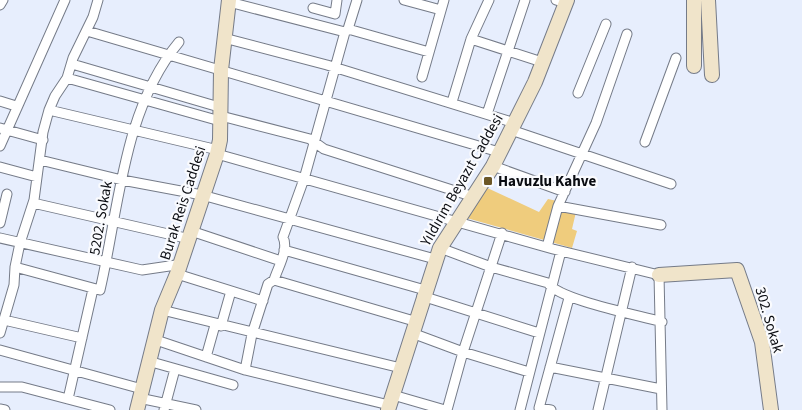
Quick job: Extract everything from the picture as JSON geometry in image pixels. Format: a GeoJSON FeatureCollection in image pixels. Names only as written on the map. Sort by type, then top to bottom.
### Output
{"type":"FeatureCollection","features":[{"type":"Feature","properties":{"kind":"main road"},"geometry":{"type":"LineString","coordinates":[[694,0],[694,66]]}},
{"type":"Feature","properties":{"kind":"main road"},"geometry":{"type":"LineString","coordinates":[[708,0],[712,75]]}},
{"type":"Feature","properties":{"kind":"main road","name":"Burak Reis Caddesi"},"geometry":{"type":"LineString","coordinates":[[139,399],[162,310],[180,268],[202,195],[218,152],[220,70],[229,1]]}},
{"type":"Feature","properties":{"kind":"main road","name":"Yıldırım Beyazıt Caddesi"},"geometry":{"type":"LineString","coordinates":[[390,403],[437,254],[493,166],[513,126],[542,62],[563,1]]}},
{"type":"Feature","properties":{"kind":"main road","name":"302. Sokak"},"geometry":{"type":"LineString","coordinates":[[659,275],[737,270],[762,342],[772,410]]}},
{"type":"Feature","properties":{"kind":"street"},"geometry":{"type":"LineString","coordinates":[[0,5],[3,0]]}},
{"type":"Feature","properties":{"kind":"street"},"geometry":{"type":"LineString","coordinates":[[0,146],[3,128],[16,106],[65,0]]}},
{"type":"Feature","properties":{"kind":"street"},"geometry":{"type":"LineString","coordinates":[[0,333],[14,285],[15,267],[20,243],[33,203],[49,110],[55,96],[68,78],[98,0]]}},
{"type":"Feature","properties":{"kind":"street"},"geometry":{"type":"LineString","coordinates":[[310,23],[314,4],[335,14],[337,0]]}},
{"type":"Feature","properties":{"kind":"street"},"geometry":{"type":"LineString","coordinates":[[245,370],[252,334],[268,284],[274,280],[281,260],[286,243],[283,237],[304,179],[357,0]]}},
{"type":"Feature","properties":{"kind":"street"},"geometry":{"type":"LineString","coordinates":[[404,0],[441,10]]}},
{"type":"Feature","properties":{"kind":"street"},"geometry":{"type":"LineString","coordinates":[[422,77],[444,0]]}},
{"type":"Feature","properties":{"kind":"street"},"geometry":{"type":"LineString","coordinates":[[452,102],[472,39],[489,0]]}},
{"type":"Feature","properties":{"kind":"street"},"geometry":{"type":"LineString","coordinates":[[487,114],[525,0]]}},
{"type":"Feature","properties":{"kind":"street"},"geometry":{"type":"LineString","coordinates":[[229,1],[429,52]]}},
{"type":"Feature","properties":{"kind":"street"},"geometry":{"type":"LineString","coordinates":[[578,93],[606,24]]}},
{"type":"Feature","properties":{"kind":"street"},"geometry":{"type":"LineString","coordinates":[[87,30],[499,152]]}},
{"type":"Feature","properties":{"kind":"street"},"geometry":{"type":"LineString","coordinates":[[547,248],[558,206],[596,123],[626,34]]}},
{"type":"Feature","properties":{"kind":"street"},"geometry":{"type":"LineString","coordinates":[[224,38],[337,68],[452,102],[487,114],[582,153],[671,184]]}},
{"type":"Feature","properties":{"kind":"street"},"geometry":{"type":"LineString","coordinates":[[472,39],[542,62]]}},
{"type":"Feature","properties":{"kind":"street","name":"5202. Sokak"},"geometry":{"type":"LineString","coordinates":[[68,399],[93,289],[100,290],[107,263],[112,221],[135,129],[146,100],[168,55],[179,42]]}},
{"type":"Feature","properties":{"kind":"street"},"geometry":{"type":"LineString","coordinates":[[645,142],[676,58]]}},
{"type":"Feature","properties":{"kind":"street"},"geometry":{"type":"LineString","coordinates":[[72,64],[153,86],[220,115]]}},
{"type":"Feature","properties":{"kind":"street"},"geometry":{"type":"LineString","coordinates":[[68,78],[146,100],[220,115],[310,139],[324,149],[474,197]]}},
{"type":"Feature","properties":{"kind":"street"},"geometry":{"type":"LineString","coordinates":[[0,101],[16,106]]}},
{"type":"Feature","properties":{"kind":"street"},"geometry":{"type":"LineString","coordinates":[[49,110],[135,129],[304,179],[457,220],[547,248],[659,275],[662,322],[662,410]]}},
{"type":"Feature","properties":{"kind":"street"},"geometry":{"type":"LineString","coordinates":[[3,128],[43,140]]}},
{"type":"Feature","properties":{"kind":"street"},"geometry":{"type":"LineString","coordinates":[[40,160],[122,180],[202,195],[288,220],[491,267],[548,283],[551,288],[569,298],[623,310],[662,322]]}},
{"type":"Feature","properties":{"kind":"street"},"geometry":{"type":"LineString","coordinates":[[493,166],[565,192]]}},
{"type":"Feature","properties":{"kind":"street"},"geometry":{"type":"LineString","coordinates":[[0,167],[37,177]]}},
{"type":"Feature","properties":{"kind":"street"},"geometry":{"type":"LineString","coordinates":[[0,223],[7,194]]}},
{"type":"Feature","properties":{"kind":"street"},"geometry":{"type":"LineString","coordinates":[[33,203],[112,221],[190,235],[281,260]]}},
{"type":"Feature","properties":{"kind":"street"},"geometry":{"type":"LineString","coordinates":[[558,206],[661,225]]}},
{"type":"Feature","properties":{"kind":"street"},"geometry":{"type":"LineString","coordinates":[[153,339],[245,370],[390,403],[446,410],[502,234]]}},
{"type":"Feature","properties":{"kind":"street"},"geometry":{"type":"LineString","coordinates":[[0,238],[142,270],[180,268],[231,291],[263,301]]}},
{"type":"Feature","properties":{"kind":"street"},"geometry":{"type":"LineString","coordinates":[[284,250],[424,293],[476,313],[539,333]]}},
{"type":"Feature","properties":{"kind":"street"},"geometry":{"type":"LineString","coordinates":[[520,410],[561,251]]}},
{"type":"Feature","properties":{"kind":"street"},"geometry":{"type":"LineString","coordinates":[[15,267],[93,289]]}},
{"type":"Feature","properties":{"kind":"street"},"geometry":{"type":"LineString","coordinates":[[598,410],[632,267]]}},
{"type":"Feature","properties":{"kind":"street"},"geometry":{"type":"LineString","coordinates":[[274,280],[413,327],[463,352],[529,372]]}},
{"type":"Feature","properties":{"kind":"street"},"geometry":{"type":"LineString","coordinates":[[206,357],[231,291]]}},
{"type":"Feature","properties":{"kind":"street"},"geometry":{"type":"LineString","coordinates":[[548,410],[539,408],[569,298]]}},
{"type":"Feature","properties":{"kind":"street"},"geometry":{"type":"LineString","coordinates":[[162,310],[252,334],[402,368]]}},
{"type":"Feature","properties":{"kind":"street"},"geometry":{"type":"LineString","coordinates":[[4,320],[82,338]]}},
{"type":"Feature","properties":{"kind":"street"},"geometry":{"type":"LineString","coordinates":[[0,350],[74,371],[139,399],[164,407],[196,410]]}},
{"type":"Feature","properties":{"kind":"street"},"geometry":{"type":"LineString","coordinates":[[148,361],[233,386]]}},
{"type":"Feature","properties":{"kind":"street"},"geometry":{"type":"LineString","coordinates":[[550,367],[661,389]]}},
{"type":"Feature","properties":{"kind":"street"},"geometry":{"type":"LineString","coordinates":[[164,407],[175,369]]}},
{"type":"Feature","properties":{"kind":"street"},"geometry":{"type":"LineString","coordinates":[[0,387],[22,387],[110,410]]}},
{"type":"Feature","properties":{"kind":"street"},"geometry":{"type":"LineString","coordinates":[[0,409],[4,410]]}},
{"type":"Feature","properties":{"kind":"shaded area"},"geometry":{"type":"Polygon","coordinates":[[[483,186],[539,212],[548,199],[557,201],[576,212],[572,229],[577,231],[572,248],[463,217],[483,186]]]}},
{"type":"Feature","properties":{"kind":"place","name":"Havuzlu Kahve"},"geometry":{"type":"Point","coordinates":[488,181]}}]}
